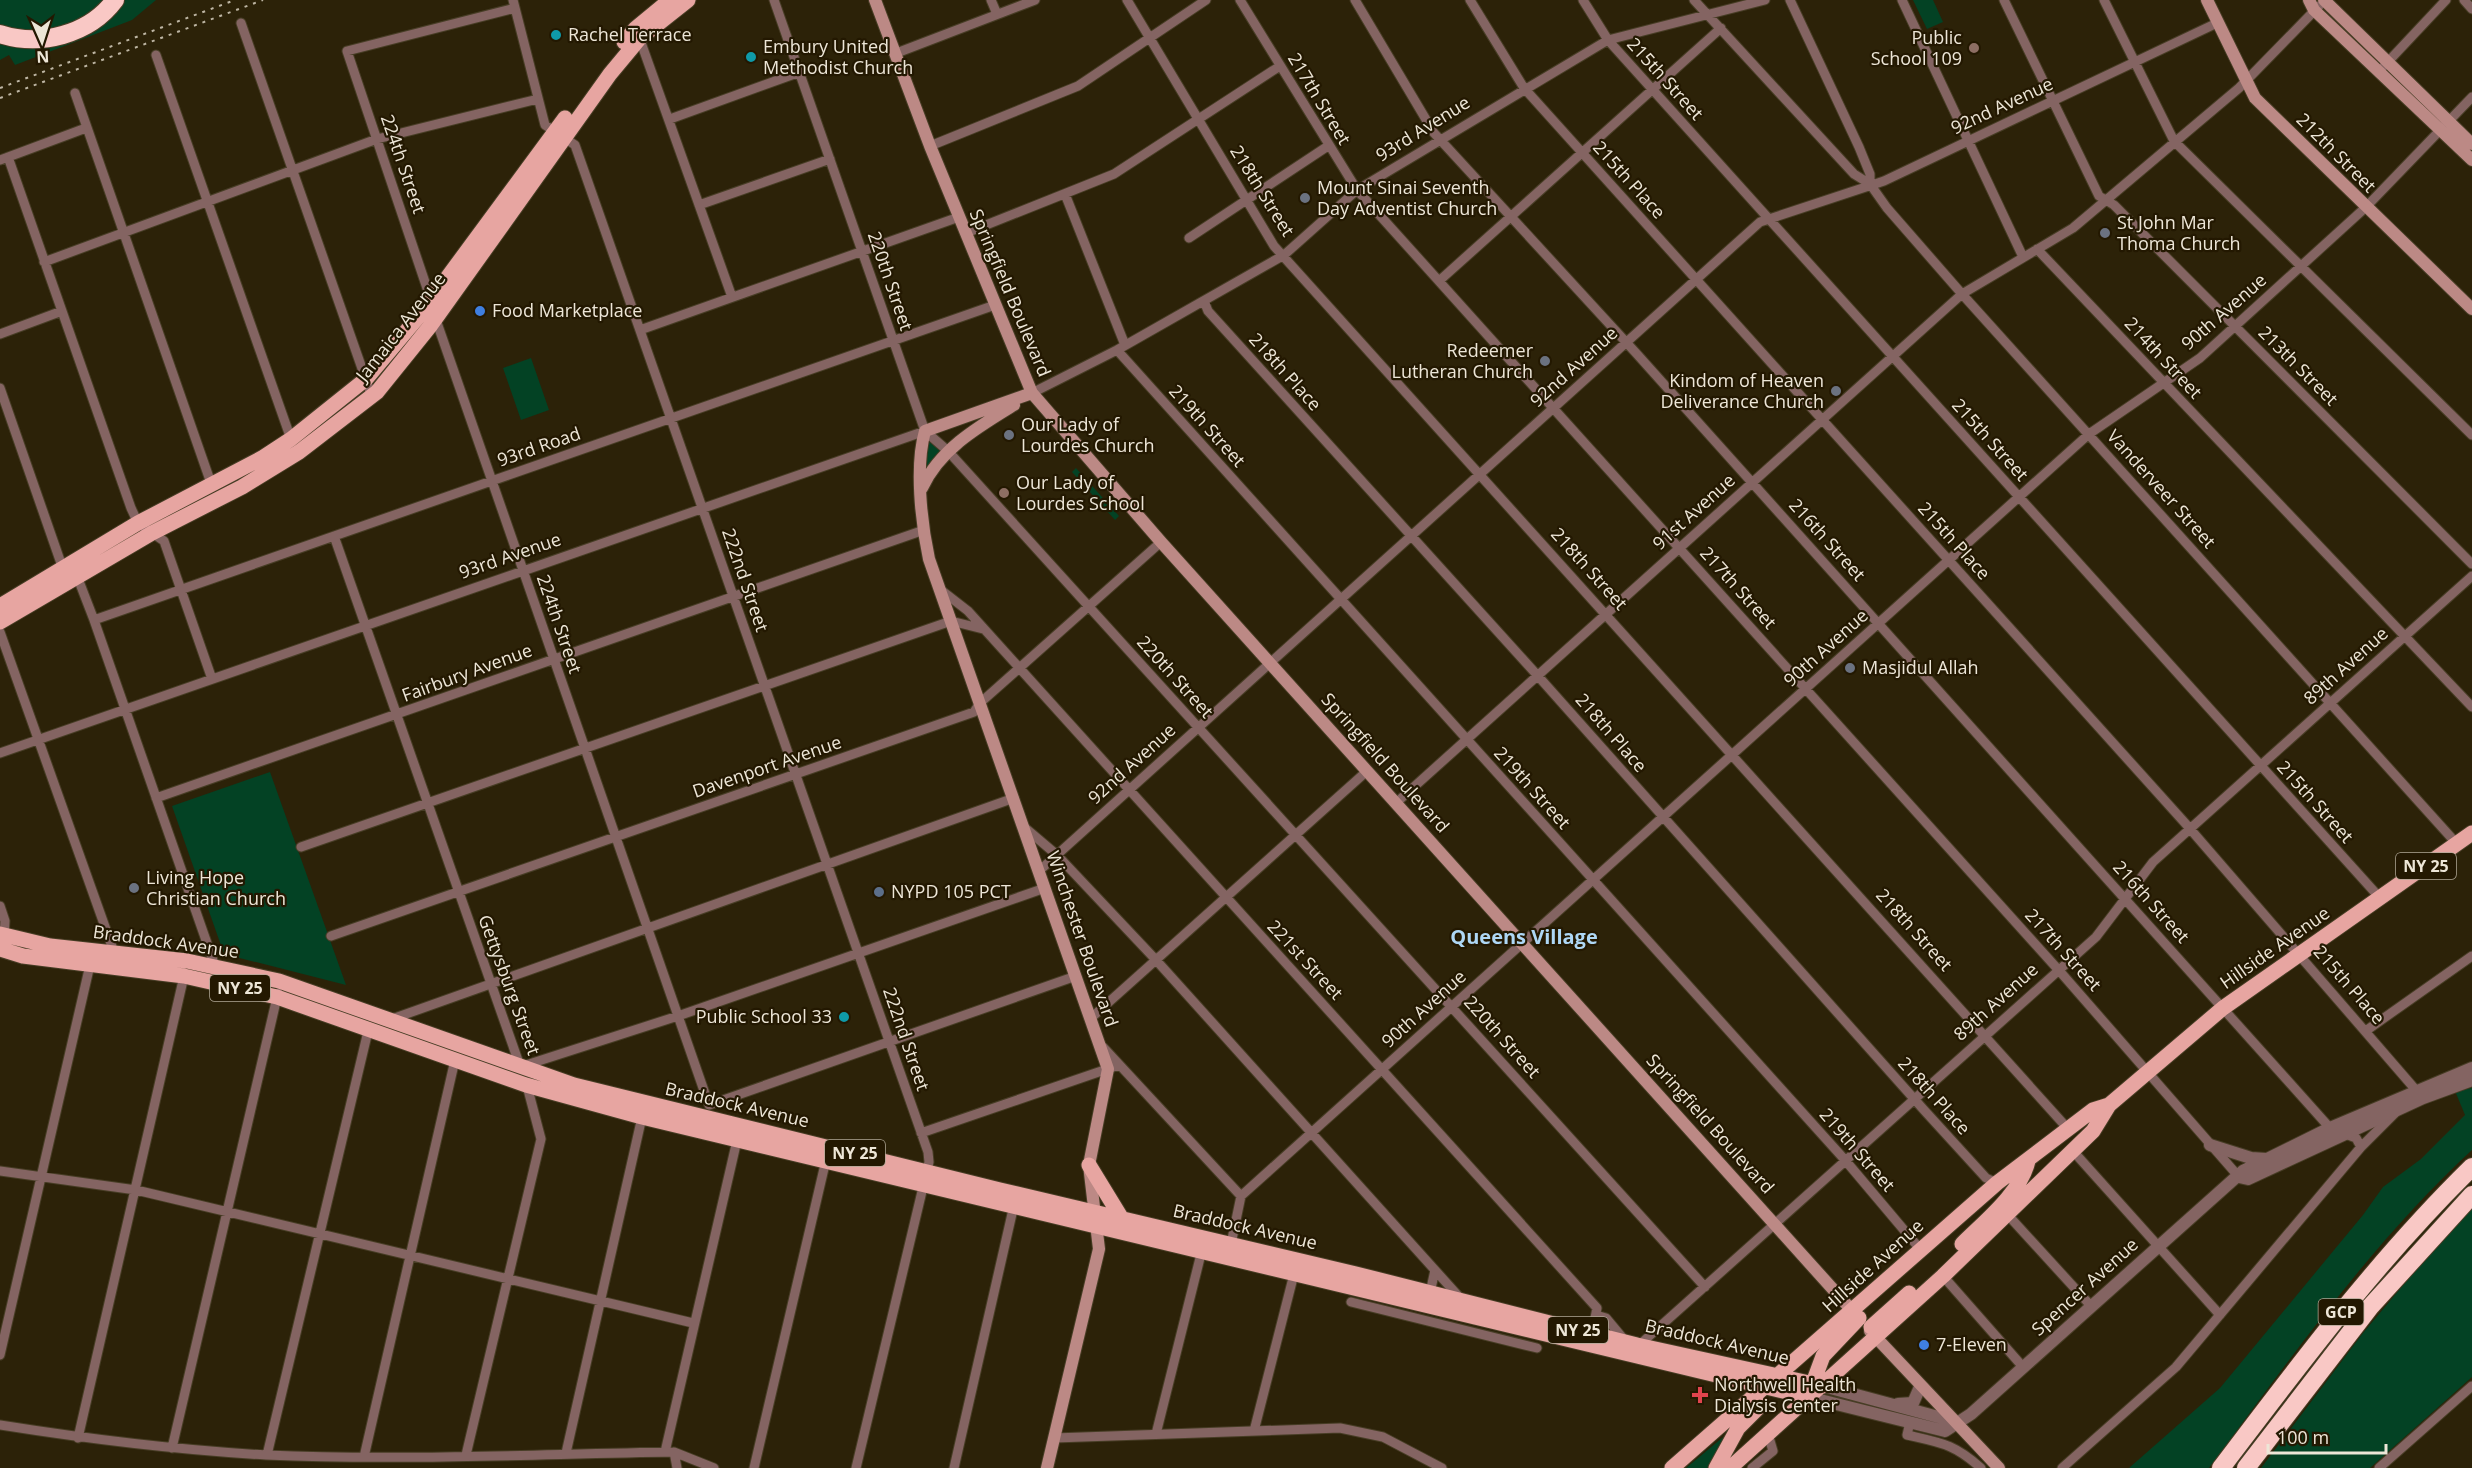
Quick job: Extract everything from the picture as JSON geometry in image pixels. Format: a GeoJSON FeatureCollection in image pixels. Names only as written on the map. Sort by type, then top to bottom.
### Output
{"type":"FeatureCollection","features":[{"type":"Feature","properties":{"kind":"highway"},"geometry":{"type":"LineString","coordinates":[[0,34],[33,39],[63,35],[92,22],[114,0]]}},
{"type":"Feature","properties":{"kind":"highway","name":"GCP"},"geometry":{"type":"LineString","coordinates":[[2221,1468],[2355,1294],[2432,1207],[2472,1167]]}},
{"type":"Feature","properties":{"kind":"highway","name":"GCP"},"geometry":{"type":"LineString","coordinates":[[2246,1468],[2370,1307],[2472,1196]]}},
{"type":"Feature","properties":{"kind":"main road","name":"Jamaica Avenue"},"geometry":{"type":"LineString","coordinates":[[0,622],[138,523],[212,486],[291,439],[366,379],[638,33],[670,0]]}},
{"type":"Feature","properties":{"kind":"main road","name":"Jamaica Avenue"},"geometry":{"type":"LineString","coordinates":[[638,33],[688,0]]}},
{"type":"Feature","properties":{"kind":"main road","name":"Springfield Boulevard"},"geometry":{"type":"LineString","coordinates":[[875,0],[958,217],[1032,393],[1161,542],[1920,1387],[1999,1468]]}},
{"type":"Feature","properties":{"kind":"main road","name":"212th Street"},"geometry":{"type":"LineString","coordinates":[[2207,0],[2255,98],[2472,309]]}},
{"type":"Feature","properties":{"kind":"main road"},"geometry":{"type":"LineString","coordinates":[[2324,0],[2439,130],[2472,160]]}},
{"type":"Feature","properties":{"kind":"main road"},"geometry":{"type":"LineString","coordinates":[[2312,5],[2449,120],[2472,144]]}},
{"type":"Feature","properties":{"kind":"main road","name":"Jamaica Avenue"},"geometry":{"type":"LineString","coordinates":[[0,606],[223,497],[299,452],[372,397],[390,378],[435,318],[559,134]]}},
{"type":"Feature","properties":{"kind":"main road","name":"93rd Avenue"},"geometry":{"type":"LineString","coordinates":[[925,431],[1032,393]]}},
{"type":"Feature","properties":{"kind":"main road","name":"93rd Avenue"},"geometry":{"type":"LineString","coordinates":[[922,488],[930,470],[948,451],[984,423],[1032,393]]}},
{"type":"Feature","properties":{"kind":"main road","name":"Winchester Boulevard"},"geometry":{"type":"LineString","coordinates":[[925,431],[918,466],[929,559],[1091,1018],[1101,1045],[1113,1067],[1089,1165],[1099,1249],[1047,1468]]}},
{"type":"Feature","properties":{"kind":"main road","name":"Hillside Avenue"},"geometry":{"type":"LineString","coordinates":[[1672,1468],[1774,1385],[1864,1324],[1943,1276],[2093,1131],[2109,1105],[2147,1070],[2223,1008],[2472,833]]}},
{"type":"Feature","properties":{"kind":"main road","name":"Braddock Avenue"},"geometry":{"type":"LineString","coordinates":[[1,944],[114,952],[215,966],[456,1060],[526,1084],[642,1117],[739,1132],[1095,1218],[1293,1274],[1633,1347],[1774,1385],[1814,1389]]}},
{"type":"Feature","properties":{"kind":"main road","name":"Braddock Avenue"},"geometry":{"type":"LineString","coordinates":[[1,944],[23,956],[278,989],[392,1019],[574,1085],[707,1111],[739,1132],[826,1160],[925,1177],[1014,1206],[1095,1218],[1122,1218],[1231,1244],[1353,1288],[1430,1293],[1592,1333],[1633,1347]]}},
{"type":"Feature","properties":{"kind":"main road","name":"Hillside Avenue"},"geometry":{"type":"LineString","coordinates":[[1730,1468],[1814,1389],[1920,1249],[1997,1183],[2093,1110],[2109,1105]]}},
{"type":"Feature","properties":{"kind":"main road"},"geometry":{"type":"LineString","coordinates":[[1814,1389],[1823,1356],[1939,1267],[1993,1213],[2024,1176],[2028,1161]]}},
{"type":"Feature","properties":{"kind":"main road"},"geometry":{"type":"LineString","coordinates":[[1089,1165],[1122,1218]]}},
{"type":"Feature","properties":{"kind":"main road"},"geometry":{"type":"LineString","coordinates":[[1716,1468],[1738,1428],[1774,1385]]}},
{"type":"Feature","properties":{"kind":"street","name":"220th Street"},"geometry":{"type":"LineString","coordinates":[[774,0],[925,431],[948,451],[1705,1287]]}},
{"type":"Feature","properties":{"kind":"street"},"geometry":{"type":"LineString","coordinates":[[991,0],[997,14]]}},
{"type":"Feature","properties":{"kind":"street"},"geometry":{"type":"LineString","coordinates":[[894,54],[1035,0]]}},
{"type":"Feature","properties":{"kind":"street","name":"218th Street"},"geometry":{"type":"LineString","coordinates":[[1127,0],[1274,246],[2069,1130]]}},
{"type":"Feature","properties":{"kind":"street"},"geometry":{"type":"LineString","coordinates":[[930,146],[1078,86],[1206,0]]}},
{"type":"Feature","properties":{"kind":"street","name":"217th Street"},"geometry":{"type":"LineString","coordinates":[[1240,0],[1357,190],[2058,969],[2239,1177]]}},
{"type":"Feature","properties":{"kind":"street","name":"216th Street"},"geometry":{"type":"LineString","coordinates":[[1355,0],[1434,133],[1512,215],[2330,1128]]}},
{"type":"Feature","properties":{"kind":"street","name":"215th Place"},"geometry":{"type":"LineString","coordinates":[[1470,0],[1524,88],[2190,828],[2420,1094]]}},
{"type":"Feature","properties":{"kind":"street","name":"215th Street"},"geometry":{"type":"LineString","coordinates":[[1583,0],[1608,40],[2380,898]]}},
{"type":"Feature","properties":{"kind":"street","name":"Vanderveer Street"},"geometry":{"type":"LineString","coordinates":[[1694,0],[1854,174],[1870,184],[1887,208],[1962,294],[2457,844]]}},
{"type":"Feature","properties":{"kind":"street","name":"93rd Avenue"},"geometry":{"type":"LineString","coordinates":[[1032,393],[1121,348],[1284,255],[1357,190],[1524,88],[1608,40],[1765,0]]}},
{"type":"Feature","properties":{"kind":"street"},"geometry":{"type":"LineString","coordinates":[[1790,0],[1859,147],[1870,174],[1870,184]]}},
{"type":"Feature","properties":{"kind":"street"},"geometry":{"type":"LineString","coordinates":[[1902,0],[2023,257],[2073,228],[2245,81],[2312,5],[2324,0]]}},
{"type":"Feature","properties":{"kind":"street","name":"213th Street"},"geometry":{"type":"LineString","coordinates":[[2004,0],[2095,191],[2235,326],[2472,564]]}},
{"type":"Feature","properties":{"kind":"street"},"geometry":{"type":"LineString","coordinates":[[2104,0],[2174,141],[2472,435]]}},
{"type":"Feature","properties":{"kind":"street"},"geometry":{"type":"LineString","coordinates":[[2384,67],[2446,0]]}},
{"type":"Feature","properties":{"kind":"street"},"geometry":{"type":"LineString","coordinates":[[2464,0],[2472,9]]}},
{"type":"Feature","properties":{"kind":"street","name":"224th Street"},"geometry":{"type":"LineString","coordinates":[[514,4],[348,51],[431,299],[435,318],[648,928],[707,1111]]}},
{"type":"Feature","properties":{"kind":"street","name":"222nd Street"},"geometry":{"type":"LineString","coordinates":[[514,4],[545,125],[575,145],[928,1152],[925,1177],[856,1468]]}},
{"type":"Feature","properties":{"kind":"street"},"geometry":{"type":"LineString","coordinates":[[241,23],[372,397]]}},
{"type":"Feature","properties":{"kind":"street","name":"92nd Avenue"},"geometry":{"type":"LineString","coordinates":[[1039,871],[1760,222],[1884,181],[2217,23]]}},
{"type":"Feature","properties":{"kind":"street"},"geometry":{"type":"LineString","coordinates":[[1439,281],[1722,28]]}},
{"type":"Feature","properties":{"kind":"street"},"geometry":{"type":"LineString","coordinates":[[638,33],[732,297]]}},
{"type":"Feature","properties":{"kind":"street"},"geometry":{"type":"LineString","coordinates":[[156,55],[291,439]]}},
{"type":"Feature","properties":{"kind":"street"},"geometry":{"type":"LineString","coordinates":[[966,233],[1114,174],[1280,66]]}},
{"type":"Feature","properties":{"kind":"street"},"geometry":{"type":"LineString","coordinates":[[670,119],[800,72]]}},
{"type":"Feature","properties":{"kind":"street"},"geometry":{"type":"LineString","coordinates":[[75,93],[212,486]]}},
{"type":"Feature","properties":{"kind":"street","name":"90th Avenue"},"geometry":{"type":"LineString","coordinates":[[1240,1196],[1522,942],[1664,818],[2089,434],[2200,358],[2366,207],[2472,97]]}},
{"type":"Feature","properties":{"kind":"street"},"geometry":{"type":"LineString","coordinates":[[44,262],[377,139],[538,99]]}},
{"type":"Feature","properties":{"kind":"street"},"geometry":{"type":"LineString","coordinates":[[86,128],[4,159],[44,262],[138,523],[164,540],[213,679]]}},
{"type":"Feature","properties":{"kind":"street"},"geometry":{"type":"LineString","coordinates":[[1189,238],[1328,146]]}},
{"type":"Feature","properties":{"kind":"street"},"geometry":{"type":"LineString","coordinates":[[1841,158],[1859,147]]}},
{"type":"Feature","properties":{"kind":"street"},"geometry":{"type":"LineString","coordinates":[[699,204],[830,159]]}},
{"type":"Feature","properties":{"kind":"street","name":"219th Street"},"geometry":{"type":"LineString","coordinates":[[1065,194],[1121,348],[1340,599],[1845,1160],[1920,1249]]}},
{"type":"Feature","properties":{"kind":"street"},"geometry":{"type":"LineString","coordinates":[[640,330],[958,217]]}},
{"type":"Feature","properties":{"kind":"street","name":"214th Street"},"geometry":{"type":"LineString","coordinates":[[2037,249],[2472,707]]}},
{"type":"Feature","properties":{"kind":"street","name":"91st Avenue"},"geometry":{"type":"LineString","coordinates":[[1396,802],[1962,294],[2023,257]]}},
{"type":"Feature","properties":{"kind":"street","name":"218th Place"},"geometry":{"type":"LineString","coordinates":[[1204,301],[1208,311],[1539,676],[1986,1178],[1997,1183]]}},
{"type":"Feature","properties":{"kind":"street","name":"93rd Road"},"geometry":{"type":"LineString","coordinates":[[94,620],[995,304]]}},
{"type":"Feature","properties":{"kind":"street"},"geometry":{"type":"LineString","coordinates":[[0,334],[62,311]]}},
{"type":"Feature","properties":{"kind":"street"},"geometry":{"type":"LineString","coordinates":[[0,388],[70,573],[94,620],[215,966]]}},
{"type":"Feature","properties":{"kind":"street","name":"93rd Avenue"},"geometry":{"type":"LineString","coordinates":[[0,753],[925,431]]}},
{"type":"Feature","properties":{"kind":"street","name":"Fairbury Avenue"},"geometry":{"type":"LineString","coordinates":[[156,798],[397,716],[924,530]]}},
{"type":"Feature","properties":{"kind":"street","name":"Gettysburg Street"},"geometry":{"type":"LineString","coordinates":[[334,536],[521,1067],[542,1139],[466,1455]]}},
{"type":"Feature","properties":{"kind":"street","name":"Davenport Avenue"},"geometry":{"type":"LineString","coordinates":[[331,936],[974,712],[980,704],[1161,542]]}},
{"type":"Feature","properties":{"kind":"street","name":"89th Avenue"},"geometry":{"type":"LineString","coordinates":[[1633,1347],[1705,1287],[2096,937],[2153,862],[2472,576]]}},
{"type":"Feature","properties":{"kind":"street","name":"221st Street"},"geometry":{"type":"LineString","coordinates":[[939,588],[968,611],[1127,790],[1597,1308],[1596,1315],[1606,1318],[1633,1347]]}},
{"type":"Feature","properties":{"kind":"street"},"geometry":{"type":"LineString","coordinates":[[301,848],[951,621],[983,629]]}},
{"type":"Feature","properties":{"kind":"street"},"geometry":{"type":"LineString","coordinates":[[0,632],[114,952]]}},
{"type":"Feature","properties":{"kind":"street"},"geometry":{"type":"LineString","coordinates":[[1091,1018],[1367,771]]}},
{"type":"Feature","properties":{"kind":"street"},"geometry":{"type":"LineString","coordinates":[[392,1019],[1014,798]]}},
{"type":"Feature","properties":{"kind":"street"},"geometry":{"type":"LineString","coordinates":[[1024,827],[1057,855],[1156,960],[1462,1301]]}},
{"type":"Feature","properties":{"kind":"street"},"geometry":{"type":"LineString","coordinates":[[521,1067],[678,1016],[1045,888]]}},
{"type":"Feature","properties":{"kind":"street"},"geometry":{"type":"LineString","coordinates":[[0,906],[5,921],[1,944]]}},
{"type":"Feature","properties":{"kind":"street"},"geometry":{"type":"LineString","coordinates":[[2367,1030],[2472,956]]}},
{"type":"Feature","properties":{"kind":"street"},"geometry":{"type":"LineString","coordinates":[[0,1355],[90,965]]}},
{"type":"Feature","properties":{"kind":"street"},"geometry":{"type":"LineString","coordinates":[[78,1438],[184,976]]}},
{"type":"Feature","properties":{"kind":"street"},"geometry":{"type":"LineString","coordinates":[[707,1111],[889,1042],[1076,976]]}},
{"type":"Feature","properties":{"kind":"street"},"geometry":{"type":"LineString","coordinates":[[172,1448],[278,989]]}},
{"type":"Feature","properties":{"kind":"street"},"geometry":{"type":"LineString","coordinates":[[267,1455],[369,1027]]}},
{"type":"Feature","properties":{"kind":"street"},"geometry":{"type":"LineString","coordinates":[[364,1457],[456,1060]]}},
{"type":"Feature","properties":{"kind":"street"},"geometry":{"type":"LineString","coordinates":[[921,1133],[1113,1067],[1240,1196],[1231,1244]]}},
{"type":"Feature","properties":{"kind":"street","name":"Spencer Avenue"},"geometry":{"type":"LineString","coordinates":[[1956,1425],[2239,1177],[2243,1171],[2330,1128],[2471,1075]]}},
{"type":"Feature","properties":{"kind":"street","name":"Spencer Avenue"},"geometry":{"type":"LineString","coordinates":[[2062,1468],[2176,1367],[2361,1147],[2399,1109],[2420,1094]]}},
{"type":"Feature","properties":{"kind":"street","name":"Spencer Avenue"},"geometry":{"type":"LineString","coordinates":[[2239,1177],[2248,1179],[2399,1109]]}},
{"type":"Feature","properties":{"kind":"street"},"geometry":{"type":"LineString","coordinates":[[566,1453],[642,1117]]}},
{"type":"Feature","properties":{"kind":"street"},"geometry":{"type":"LineString","coordinates":[[2330,1128],[2356,1137],[2361,1147]]}},
{"type":"Feature","properties":{"kind":"street"},"geometry":{"type":"LineString","coordinates":[[677,1468],[669,1452],[693,1323],[739,1132]]}},
{"type":"Feature","properties":{"kind":"street"},"geometry":{"type":"LineString","coordinates":[[2210,1145],[2251,1158],[2268,1159]]}},
{"type":"Feature","properties":{"kind":"street"},"geometry":{"type":"LineString","coordinates":[[2073,1151],[2220,1315]]}},
{"type":"Feature","properties":{"kind":"street"},"geometry":{"type":"LineString","coordinates":[[754,1468],[826,1160]]}},
{"type":"Feature","properties":{"kind":"street"},"geometry":{"type":"LineString","coordinates":[[0,1171],[136,1190],[693,1323]]}},
{"type":"Feature","properties":{"kind":"street"},"geometry":{"type":"LineString","coordinates":[[954,1468],[1014,1206]]}},
{"type":"Feature","properties":{"kind":"street"},"geometry":{"type":"LineString","coordinates":[[2007,1214],[2091,1306]]}},
{"type":"Feature","properties":{"kind":"street"},"geometry":{"type":"LineString","coordinates":[[1156,1434],[1202,1250]]}},
{"type":"Feature","properties":{"kind":"street"},"geometry":{"type":"LineString","coordinates":[[1430,1293],[1435,1270]]}},
{"type":"Feature","properties":{"kind":"street"},"geometry":{"type":"LineString","coordinates":[[1254,1431],[1293,1274]]}},
{"type":"Feature","properties":{"kind":"street"},"geometry":{"type":"LineString","coordinates":[[1943,1276],[2023,1366]]}},
{"type":"Feature","properties":{"kind":"street","name":"Braddock Avenue"},"geometry":{"type":"LineString","coordinates":[[1353,1288],[1537,1348]]}},
{"type":"Feature","properties":{"kind":"street"},"geometry":{"type":"LineString","coordinates":[[1592,1333],[1596,1315]]}},
{"type":"Feature","properties":{"kind":"street"},"geometry":{"type":"LineString","coordinates":[[2379,1468],[2472,1386]]}},
{"type":"Feature","properties":{"kind":"street"},"geometry":{"type":"LineString","coordinates":[[1891,1404],[1913,1403],[1920,1387]]}},
{"type":"Feature","properties":{"kind":"street","name":"Braddock Avenue"},"geometry":{"type":"LineString","coordinates":[[1814,1389],[1891,1404],[1956,1425]]}},
{"type":"Feature","properties":{"kind":"street","name":"Braddock Avenue"},"geometry":{"type":"LineString","coordinates":[[1814,1389],[1910,1422],[1945,1431],[1956,1425]]}},
{"type":"Feature","properties":{"kind":"street"},"geometry":{"type":"LineString","coordinates":[[1910,1422],[1907,1435],[1949,1444],[1981,1468]]}},
{"type":"Feature","properties":{"kind":"street"},"geometry":{"type":"LineString","coordinates":[[0,1425],[78,1438],[267,1455],[364,1457],[669,1452],[714,1468]]}},
{"type":"Feature","properties":{"kind":"street"},"geometry":{"type":"LineString","coordinates":[[1054,1438],[1340,1428],[1383,1437],[1442,1468]]}},
{"type":"Feature","properties":{"kind":"street"},"geometry":{"type":"LineString","coordinates":[[1752,1468],[1773,1451],[1768,1434]]}},
{"type":"Feature","properties":{"kind":"green space"},"geometry":{"type":"Polygon","coordinates":[[[0,0],[108,0],[80,21],[69,26],[58,30],[34,31],[0,29],[0,0]]]}},
{"type":"Feature","properties":{"kind":"green space"},"geometry":{"type":"Polygon","coordinates":[[[118,0],[156,0],[132,20],[15,65],[9,55],[0,60],[0,39],[55,42],[118,0]]]}},
{"type":"Feature","properties":{"kind":"green space"},"geometry":{"type":"Polygon","coordinates":[[[1913,0],[1933,0],[1943,22],[1927,29],[1913,0]]]}},
{"type":"Feature","properties":{"kind":"green space"},"geometry":{"type":"Polygon","coordinates":[[[531,358],[549,410],[521,420],[503,368],[531,358]]]}},
{"type":"Feature","properties":{"kind":"green space"},"geometry":{"type":"Polygon","coordinates":[[[932,442],[940,451],[922,472],[926,444],[932,442]]]}},
{"type":"Feature","properties":{"kind":"green space"},"geometry":{"type":"Polygon","coordinates":[[[1076,468],[1119,516],[1115,520],[1072,472],[1076,468]]]}},
{"type":"Feature","properties":{"kind":"green space"},"geometry":{"type":"Polygon","coordinates":[[[270,772],[346,985],[224,954],[172,806],[270,772]]]}},
{"type":"Feature","properties":{"kind":"green space"},"geometry":{"type":"Polygon","coordinates":[[[2472,1088],[2472,1150],[2435,1186],[2366,1262],[2209,1468],[2129,1468],[2220,1388],[2363,1215],[2383,1187],[2421,1159],[2465,1115],[2455,1091],[2472,1088]]]}},
{"type":"Feature","properties":{"kind":"green space"},"geometry":{"type":"Polygon","coordinates":[[[2472,1209],[2472,1377],[2370,1468],[2261,1468],[2363,1333],[2426,1258],[2472,1209]]]}},
{"type":"Feature","properties":{"kind":"green space"},"geometry":{"type":"Polygon","coordinates":[[[1728,1433],[1708,1468],[1686,1468],[1728,1433]]]}},
{"type":"Feature","properties":{"kind":"railway"},"geometry":{"type":"LineString","coordinates":[[0,88],[235,0]]}},
{"type":"Feature","properties":{"kind":"railway"},"geometry":{"type":"LineString","coordinates":[[0,98],[263,0]]}},
{"type":"Feature","properties":{"kind":"place","name":"Rachel Terrace"},"geometry":{"type":"Point","coordinates":[556,35]}},
{"type":"Feature","properties":{"kind":"place","name":"Public School 109"},"geometry":{"type":"Point","coordinates":[1974,48]}},
{"type":"Feature","properties":{"kind":"place","name":"Embury United Methodist Church"},"geometry":{"type":"Point","coordinates":[751,57]}},
{"type":"Feature","properties":{"kind":"place","name":"Mount Sinai Seventh Day Adventist Church"},"geometry":{"type":"Point","coordinates":[1305,198]}},
{"type":"Feature","properties":{"kind":"place","name":"St John Mar Thoma Church"},"geometry":{"type":"Point","coordinates":[2105,233]}},
{"type":"Feature","properties":{"kind":"place","name":"Food Marketplace"},"geometry":{"type":"Point","coordinates":[480,311]}},
{"type":"Feature","properties":{"kind":"place","name":"Redeemer Lutheran Church"},"geometry":{"type":"Point","coordinates":[1545,361]}},
{"type":"Feature","properties":{"kind":"place","name":"Kindom of Heaven Deliverance Church"},"geometry":{"type":"Point","coordinates":[1836,391]}},
{"type":"Feature","properties":{"kind":"place","name":"Our Lady of Lourdes Church"},"geometry":{"type":"Point","coordinates":[1009,435]}},
{"type":"Feature","properties":{"kind":"place","name":"Our Lady of Lourdes School"},"geometry":{"type":"Point","coordinates":[1004,493]}},
{"type":"Feature","properties":{"kind":"place","name":"Masjidul Allah"},"geometry":{"type":"Point","coordinates":[1850,668]}},
{"type":"Feature","properties":{"kind":"place","name":"Living Hope Christian Church"},"geometry":{"type":"Point","coordinates":[134,888]}},
{"type":"Feature","properties":{"kind":"place","name":"NYPD 105 PCT"},"geometry":{"type":"Point","coordinates":[879,892]}},
{"type":"Feature","properties":{"kind":"place","name":"Public School 33"},"geometry":{"type":"Point","coordinates":[844,1017]}},
{"type":"Feature","properties":{"kind":"place","name":"7-Eleven"},"geometry":{"type":"Point","coordinates":[1924,1345]}},
{"type":"Feature","properties":{"kind":"place","name":"Northwell Health Dialysis Center"},"geometry":{"type":"Point","coordinates":[1700,1395]}},
{"type":"Feature","properties":{"kind":"district","name":"Queens Village"},"geometry":{"type":"Point","coordinates":[1524,937]}}]}
